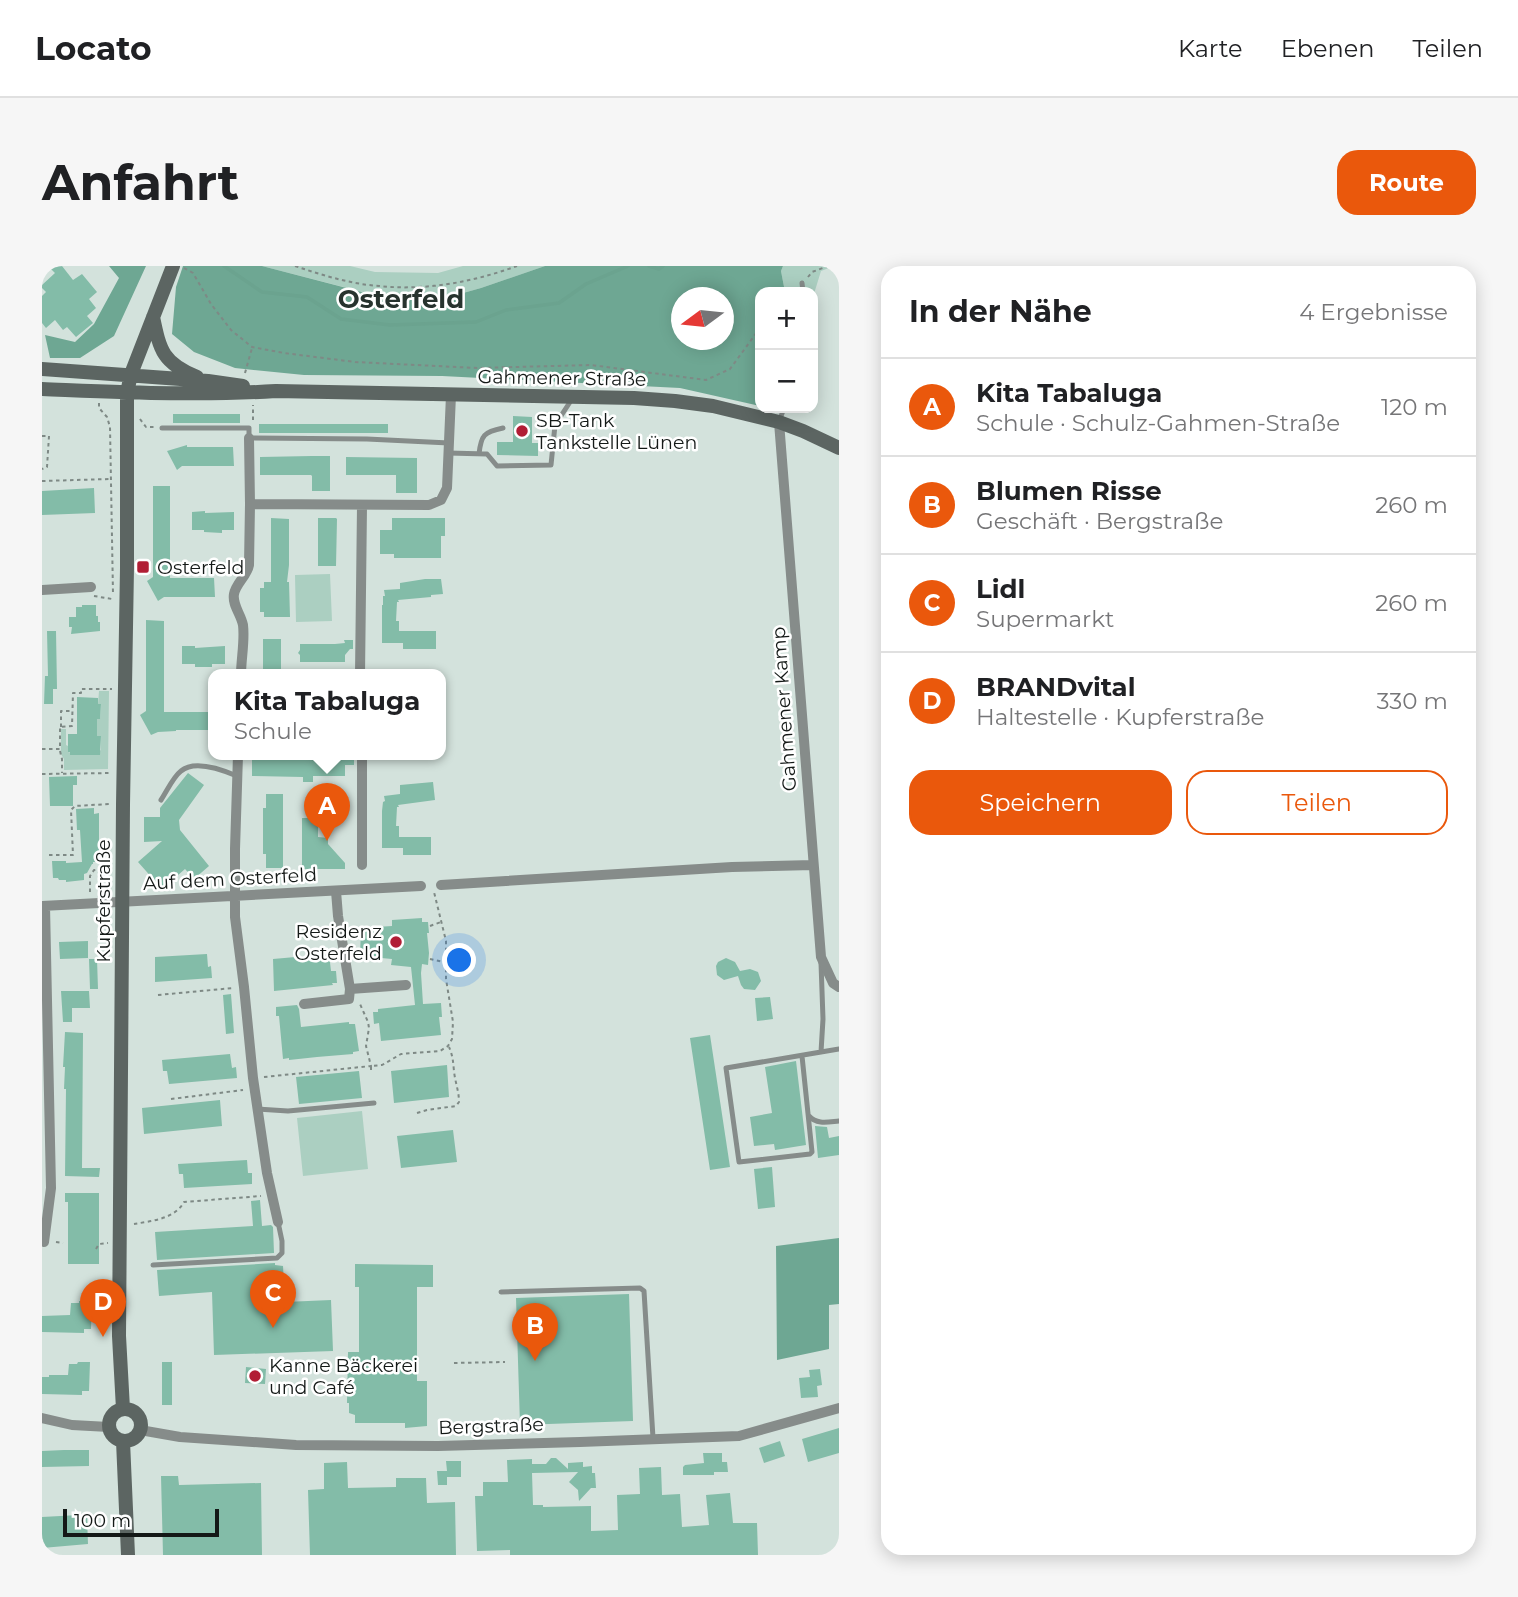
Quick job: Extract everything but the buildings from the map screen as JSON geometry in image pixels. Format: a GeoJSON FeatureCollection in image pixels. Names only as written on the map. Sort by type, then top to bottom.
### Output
{"type":"FeatureCollection","features":[{"type":"Feature","properties":{"kind":"main road","name":"Kupferstraße"},"geometry":{"type":"LineString","coordinates":[[123,1409],[119,1336],[127,393],[131,374],[173,266]]}},
{"type":"Feature","properties":{"kind":"main road"},"geometry":{"type":"LineString","coordinates":[[153,317],[161,347],[168,359],[184,372],[208,381]]}},
{"type":"Feature","properties":{"kind":"main road","name":"Gahmener Straße"},"geometry":{"type":"LineString","coordinates":[[42,369],[208,381],[248,389]]}},
{"type":"Feature","properties":{"kind":"main road","name":"Gahmener Straße"},"geometry":{"type":"LineString","coordinates":[[42,389],[127,393],[248,389],[675,401],[713,406],[779,422],[839,448]]}},
{"type":"Feature","properties":{"kind":"main road"},"geometry":{"type":"LineString","coordinates":[[123,1409],[137,1415],[141,1424],[136,1437],[122,1441],[113,1436],[109,1427],[113,1415],[123,1409]]}},
{"type":"Feature","properties":{"kind":"main road"},"geometry":{"type":"LineString","coordinates":[[122,1441],[128,1555]]}},
{"type":"Feature","properties":{"kind":"street"},"geometry":{"type":"LineString","coordinates":[[250,504],[429,505],[441,500],[447,488],[451,395]]}},
{"type":"Feature","properties":{"kind":"street","name":"Gahmener Kamp"},"geometry":{"type":"LineString","coordinates":[[779,422],[821,957],[834,984],[839,987]]}},
{"type":"Feature","properties":{"kind":"street"},"geometry":{"type":"LineString","coordinates":[[241,669],[243,623],[233,596],[249,565],[249,433]]}},
{"type":"Feature","properties":{"kind":"street"},"geometry":{"type":"LineString","coordinates":[[360,669],[362,506]]}},
{"type":"Feature","properties":{"kind":"street"},"geometry":{"type":"LineString","coordinates":[[42,590],[91,587]]}},
{"type":"Feature","properties":{"kind":"street"},"geometry":{"type":"LineString","coordinates":[[238,760],[235,917],[253,1084],[278,1222]]}},
{"type":"Feature","properties":{"kind":"street"},"geometry":{"type":"LineString","coordinates":[[362,760],[362,865]]}},
{"type":"Feature","properties":{"kind":"street"},"geometry":{"type":"LineString","coordinates":[[437,885],[732,867],[813,865]]}},
{"type":"Feature","properties":{"kind":"street","name":"Auf dem Osterfeld"},"geometry":{"type":"LineString","coordinates":[[44,906],[421,886]]}},
{"type":"Feature","properties":{"kind":"street"},"geometry":{"type":"LineString","coordinates":[[304,1004],[349,999],[354,989],[338,916],[336,891]]}},
{"type":"Feature","properties":{"kind":"street"},"geometry":{"type":"LineString","coordinates":[[44,906],[51,1188],[44,1242]]}},
{"type":"Feature","properties":{"kind":"street"},"geometry":{"type":"LineString","coordinates":[[354,989],[406,985]]}},
{"type":"Feature","properties":{"kind":"street","name":"Bergstraße"},"geometry":{"type":"LineString","coordinates":[[140,1430],[180,1437],[296,1445],[438,1446],[739,1436],[839,1408]]}},
{"type":"Feature","properties":{"kind":"street"},"geometry":{"type":"LineString","coordinates":[[42,1418],[72,1425],[109,1427]]}},
{"type":"Feature","properties":{"kind":"lane"},"geometry":{"type":"LineString","coordinates":[[802,283],[802,287]]}},
{"type":"Feature","properties":{"kind":"lane"},"geometry":{"type":"LineString","coordinates":[[162,428],[368,439],[487,454],[497,466],[551,465],[555,425],[573,397]]}},
{"type":"Feature","properties":{"kind":"lane"},"geometry":{"type":"LineString","coordinates":[[779,422],[782,413]]}},
{"type":"Feature","properties":{"kind":"lane"},"geometry":{"type":"LineString","coordinates":[[479,454],[481,439],[485,434],[503,428]]}},
{"type":"Feature","properties":{"kind":"lane"},"geometry":{"type":"LineString","coordinates":[[161,800],[181,771],[189,767],[211,766],[237,776]]}},
{"type":"Feature","properties":{"kind":"lane"},"geometry":{"type":"LineString","coordinates":[[821,957],[824,1019],[821,1052]]}},
{"type":"Feature","properties":{"kind":"lane"},"geometry":{"type":"LineString","coordinates":[[802,1056],[813,1149],[810,1154],[740,1162],[726,1068],[839,1049]]}},
{"type":"Feature","properties":{"kind":"lane"},"geometry":{"type":"LineString","coordinates":[[257,1109],[288,1111],[374,1103]]}},
{"type":"Feature","properties":{"kind":"lane"},"geometry":{"type":"LineString","coordinates":[[809,1116],[819,1122],[839,1121]]}},
{"type":"Feature","properties":{"kind":"lane"},"geometry":{"type":"LineString","coordinates":[[153,1265],[278,1258],[282,1253],[282,1241],[278,1222]]}},
{"type":"Feature","properties":{"kind":"lane"},"geometry":{"type":"LineString","coordinates":[[501,1292],[639,1288],[645,1291],[653,1438]]}},
{"type":"Feature","properties":{"kind":"path"},"geometry":{"type":"LineString","coordinates":[[181,266],[193,273],[211,304],[231,330],[252,347],[355,362],[477,368],[591,365],[706,380],[730,369],[755,335]]}},
{"type":"Feature","properties":{"kind":"path"},"geometry":{"type":"LineString","coordinates":[[295,266],[334,278],[379,286],[458,283],[517,266]]}},
{"type":"Feature","properties":{"kind":"path"},"geometry":{"type":"LineString","coordinates":[[802,283],[812,272],[828,266]]}},
{"type":"Feature","properties":{"kind":"path"},"geometry":{"type":"LineString","coordinates":[[249,433],[253,419],[248,389],[252,347]]}},
{"type":"Feature","properties":{"kind":"path"},"geometry":{"type":"LineString","coordinates":[[91,587],[94,597],[113,599],[110,426],[107,417],[99,408],[100,391]]}},
{"type":"Feature","properties":{"kind":"path"},"geometry":{"type":"LineString","coordinates":[[42,436],[49,436],[47,467],[42,469]]}},
{"type":"Feature","properties":{"kind":"path"},"geometry":{"type":"LineString","coordinates":[[42,481],[111,479]]}},
{"type":"Feature","properties":{"kind":"path"},"geometry":{"type":"LineString","coordinates":[[61,727],[72,726],[73,693],[81,693],[81,690],[112,689]]}},
{"type":"Feature","properties":{"kind":"path"},"geometry":{"type":"LineString","coordinates":[[57,706],[61,711],[62,774]]}},
{"type":"Feature","properties":{"kind":"path"},"geometry":{"type":"LineString","coordinates":[[61,711],[72,711]]}},
{"type":"Feature","properties":{"kind":"path"},"geometry":{"type":"LineString","coordinates":[[42,749],[60,749]]}},
{"type":"Feature","properties":{"kind":"path"},"geometry":{"type":"LineString","coordinates":[[42,774],[111,773]]}},
{"type":"Feature","properties":{"kind":"path"},"geometry":{"type":"LineString","coordinates":[[48,855],[73,855],[71,810],[75,806],[111,804]]}},
{"type":"Feature","properties":{"kind":"path"},"geometry":{"type":"LineString","coordinates":[[90,896],[90,876],[94,870],[109,869],[109,877]]}},
{"type":"Feature","properties":{"kind":"path"},"geometry":{"type":"LineString","coordinates":[[171,1099],[253,1084],[289,1074],[345,1071],[382,1065],[401,1054],[440,1051],[448,1046],[452,1039],[453,1022],[446,979],[446,941],[437,885]]}},
{"type":"Feature","properties":{"kind":"path"},"geometry":{"type":"LineString","coordinates":[[430,926],[442,921]]}},
{"type":"Feature","properties":{"kind":"path"},"geometry":{"type":"LineString","coordinates":[[429,959],[445,962]]}},
{"type":"Feature","properties":{"kind":"path"},"geometry":{"type":"LineString","coordinates":[[158,995],[244,987]]}},
{"type":"Feature","properties":{"kind":"path"},"geometry":{"type":"LineString","coordinates":[[354,989],[369,1028],[366,1046],[371,1070]]}},
{"type":"Feature","properties":{"kind":"path"},"geometry":{"type":"LineString","coordinates":[[417,1114],[456,1106],[459,1102],[455,1062],[448,1046]]}},
{"type":"Feature","properties":{"kind":"path"},"geometry":{"type":"LineString","coordinates":[[318,1071],[318,1076]]}},
{"type":"Feature","properties":{"kind":"path"},"geometry":{"type":"LineString","coordinates":[[289,1074],[289,1079]]}},
{"type":"Feature","properties":{"kind":"path"},"geometry":{"type":"LineString","coordinates":[[120,1226],[156,1220],[175,1213],[184,1202],[272,1195]]}},
{"type":"Feature","properties":{"kind":"path"},"geometry":{"type":"LineString","coordinates":[[96,1249],[99,1244],[105,1243]]}},
{"type":"Feature","properties":{"kind":"path"},"geometry":{"type":"LineString","coordinates":[[454,1363],[505,1362]]}},
{"type":"Feature","properties":{"kind":"green space"},"geometry":{"type":"Polygon","coordinates":[[[109,266],[146,266],[114,336],[80,358],[50,358],[45,335],[75,342],[94,324],[119,278],[109,266]]]}},
{"type":"Feature","properties":{"kind":"green space"},"geometry":{"type":"Polygon","coordinates":[[[183,266],[262,266],[362,292],[431,302],[545,266],[783,266],[781,271],[784,287],[755,287],[755,405],[680,388],[442,376],[304,375],[235,368],[194,352],[172,334],[176,287],[183,266]]]}},
{"type":"Feature","properties":{"kind":"green space"},"geometry":{"type":"Polygon","coordinates":[[[262,266],[350,266],[375,272],[438,273],[463,266],[545,266],[431,302],[363,292],[262,266]]]}},
{"type":"Feature","properties":{"kind":"green space"},"geometry":{"type":"Polygon","coordinates":[[[783,266],[834,266],[821,271],[816,287],[784,287],[781,271],[783,266]]]}},
{"type":"Feature","properties":{"kind":"green space"},"geometry":{"type":"Polygon","coordinates":[[[330,574],[332,621],[296,622],[295,575],[330,574]]]}},
{"type":"Feature","properties":{"kind":"green space"},"geometry":{"type":"Polygon","coordinates":[[[99,691],[109,691],[108,769],[64,770],[61,729],[66,729],[68,752],[95,755],[101,750],[101,736],[97,736],[97,719],[100,719],[101,704],[98,704],[99,691]]]}},
{"type":"Feature","properties":{"kind":"green space"},"geometry":{"type":"Polygon","coordinates":[[[362,1111],[368,1169],[303,1176],[297,1118],[362,1111]]]}},
{"type":"Feature","properties":{"kind":"green space"},"geometry":{"type":"Polygon","coordinates":[[[839,1238],[839,1304],[829,1305],[829,1349],[777,1360],[776,1246],[839,1238]]]}},
{"type":"Feature","properties":{"kind":"waterway"},"geometry":{"type":"LineString","coordinates":[[224,266],[262,292],[307,297],[341,319],[390,325],[476,322],[506,310],[559,303],[586,284],[628,266]]}},
{"type":"Feature","properties":{"kind":"waterway"},"geometry":{"type":"LineString","coordinates":[[649,266],[659,269],[663,266]]}},
{"type":"Feature","properties":{"kind":"place","name":"SB-Tank Tankstelle Lünen"},"geometry":{"type":"Point","coordinates":[522,431]}},
{"type":"Feature","properties":{"kind":"place","name":"Osterfeld"},"geometry":{"type":"Point","coordinates":[143,567]}},
{"type":"Feature","properties":{"kind":"place","name":"Kita Tabaluga"},"geometry":{"type":"Point","coordinates":[327,841]}},
{"type":"Feature","properties":{"kind":"place","name":"Residenz Osterfeld"},"geometry":{"type":"Point","coordinates":[396,942]}},
{"type":"Feature","properties":{"kind":"place","name":"Lidl"},"geometry":{"type":"Point","coordinates":[273,1328]}},
{"type":"Feature","properties":{"kind":"place","name":"BRANDvital"},"geometry":{"type":"Point","coordinates":[103,1337]}},
{"type":"Feature","properties":{"kind":"place","name":"Blumen Risse"},"geometry":{"type":"Point","coordinates":[535,1361]}},
{"type":"Feature","properties":{"kind":"place","name":"Kanne Bäckerei und Café"},"geometry":{"type":"Point","coordinates":[255,1376]}},
{"type":"Feature","properties":{"kind":"district","name":"Osterfeld"},"geometry":{"type":"Point","coordinates":[401,299]}}]}
